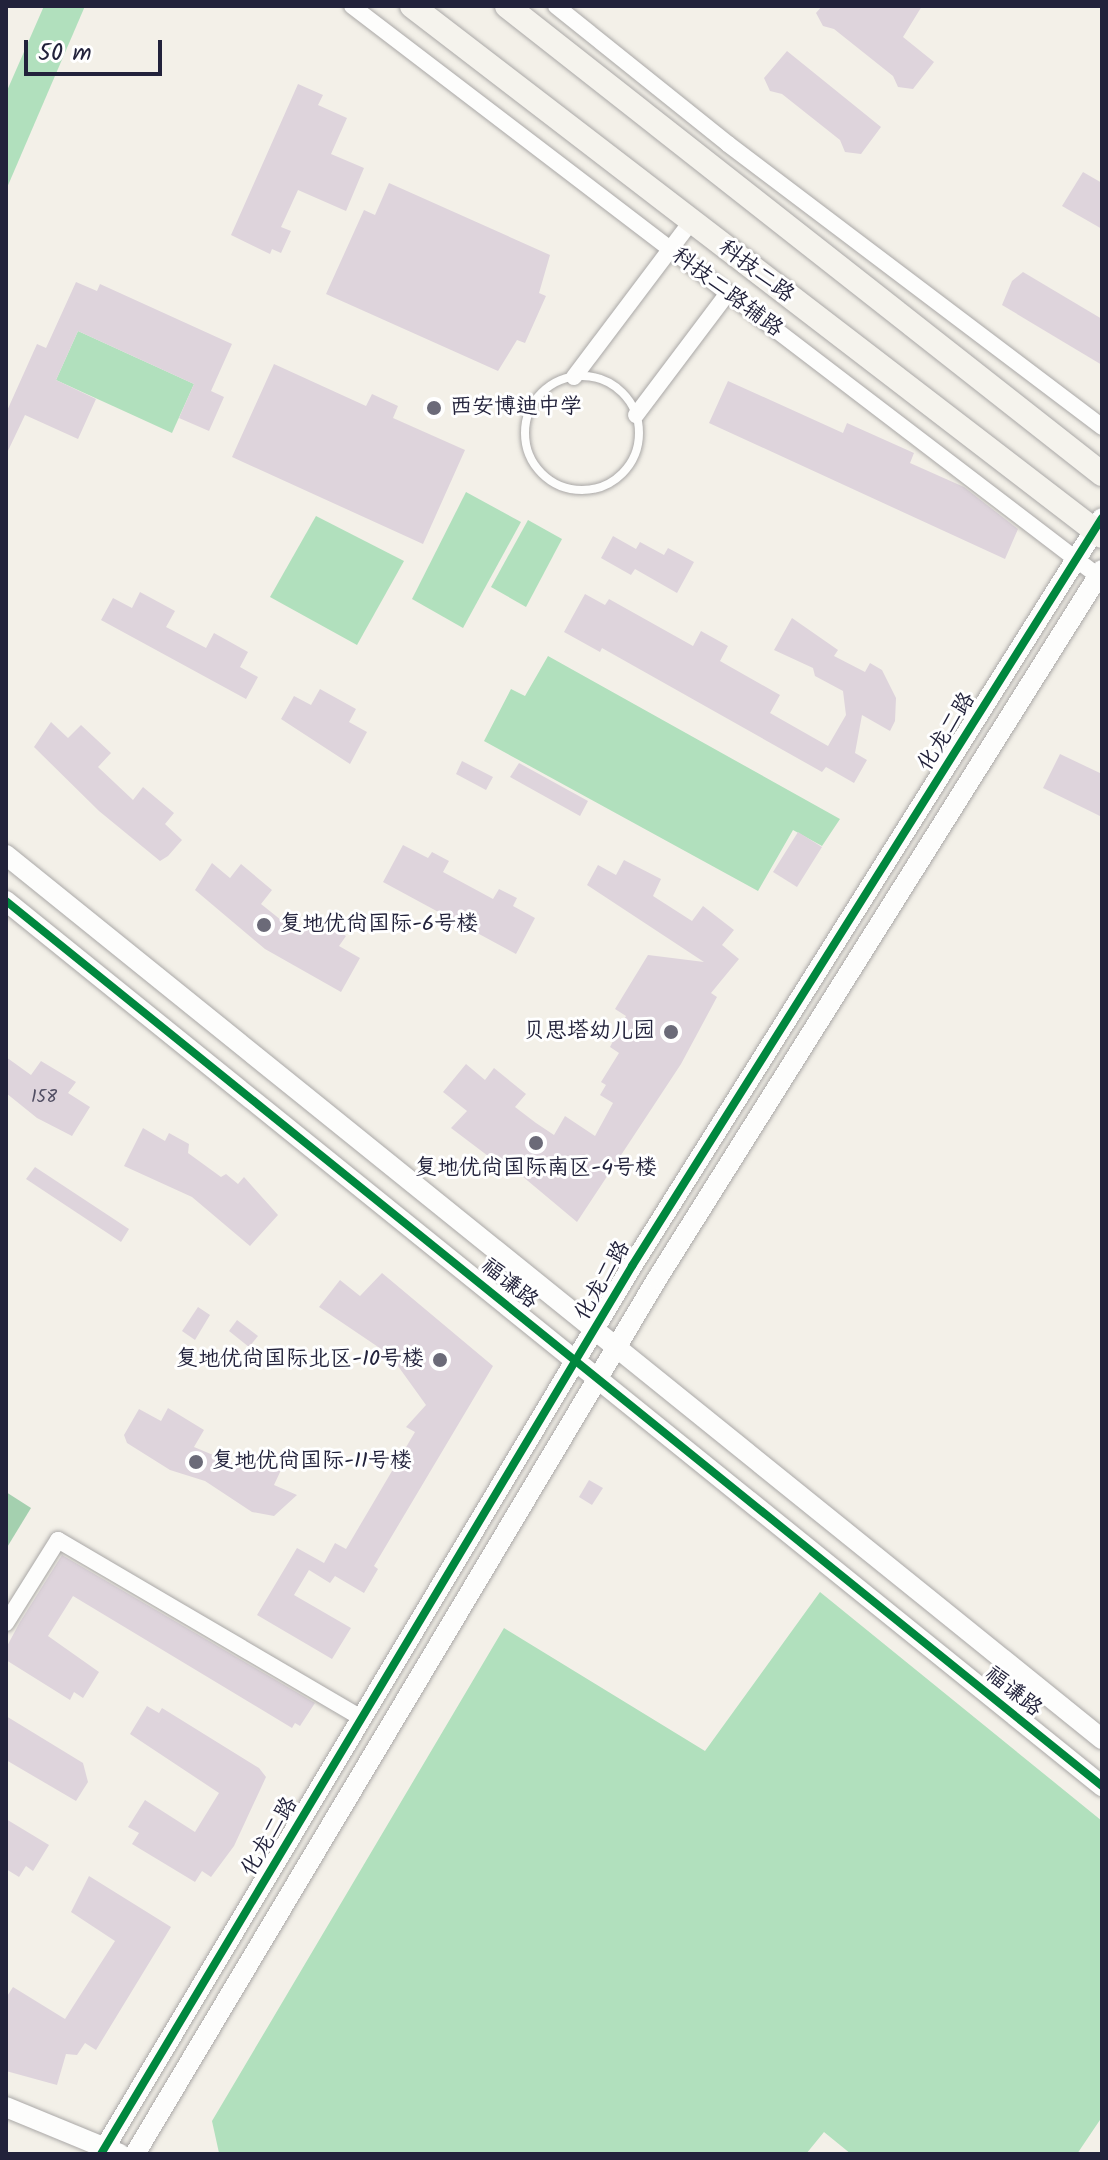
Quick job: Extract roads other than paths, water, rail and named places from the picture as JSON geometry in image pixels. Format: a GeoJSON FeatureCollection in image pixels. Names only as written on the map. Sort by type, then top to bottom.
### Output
{"type":"FeatureCollection","features":[{"type":"Feature","properties":{"kind":"main road","name":"科技二路"},"geometry":{"type":"LineString","coordinates":[[412,6],[691,222],[1099,528]]}},
{"type":"Feature","properties":{"kind":"main road"},"geometry":{"type":"LineString","coordinates":[[507,6],[1102,474]]}},
{"type":"Feature","properties":{"kind":"street","name":"科技二路辅路"},"geometry":{"type":"LineString","coordinates":[[352,6],[1101,575]]}},
{"type":"Feature","properties":{"kind":"street"},"geometry":{"type":"LineString","coordinates":[[556,6],[728,144],[1102,427]]}},
{"type":"Feature","properties":{"kind":"street"},"geometry":{"type":"LineString","coordinates":[[574,377],[691,222]]}},
{"type":"Feature","properties":{"kind":"street"},"geometry":{"type":"LineString","coordinates":[[636,415],[728,293]]}},
{"type":"Feature","properties":{"kind":"street","name":"化龙二路"},"geometry":{"type":"LineString","coordinates":[[109,2152],[362,1718],[595,1330],[1076,559],[1099,528]]}},
{"type":"Feature","properties":{"kind":"street","name":"化龙二路"},"geometry":{"type":"LineString","coordinates":[[135,2154],[617,1347],[1101,575]]}},
{"type":"Feature","properties":{"kind":"street","name":"福谦路"},"geometry":{"type":"LineString","coordinates":[[6,855],[1102,1739]]}},
{"type":"Feature","properties":{"kind":"street","name":"福谦路"},"geometry":{"type":"LineString","coordinates":[[6,901],[1102,1786]]}},
{"type":"Feature","properties":{"kind":"street"},"geometry":{"type":"LineString","coordinates":[[6,1623],[58,1540],[362,1718]]}},
{"type":"Feature","properties":{"kind":"street"},"geometry":{"type":"LineString","coordinates":[[6,2107],[109,2152]]}},
{"type":"Feature","properties":{"kind":"lane"},"geometry":{"type":"LineString","coordinates":[[574,377],[612,385],[636,415],[637,450],[617,479],[583,490],[549,480],[528,450],[530,411],[540,395],[574,377]]}},
{"type":"Feature","properties":{"kind":"place","name":"西安博迪中学"},"geometry":{"type":"Point","coordinates":[434,408]}},
{"type":"Feature","properties":{"kind":"place","name":"复地优尚国际-6号楼"},"geometry":{"type":"Point","coordinates":[264,925]}},
{"type":"Feature","properties":{"kind":"place","name":"贝思塔幼儿园"},"geometry":{"type":"Point","coordinates":[671,1032]}},
{"type":"Feature","properties":{"kind":"place","name":"复地优尚国际南区-4号楼"},"geometry":{"type":"Point","coordinates":[536,1143]}},
{"type":"Feature","properties":{"kind":"place","name":"复地优尚国际北区-10号楼"},"geometry":{"type":"Point","coordinates":[440,1360]}},
{"type":"Feature","properties":{"kind":"place","name":"复地优尚国际-11号楼"},"geometry":{"type":"Point","coordinates":[196,1462]}}]}
